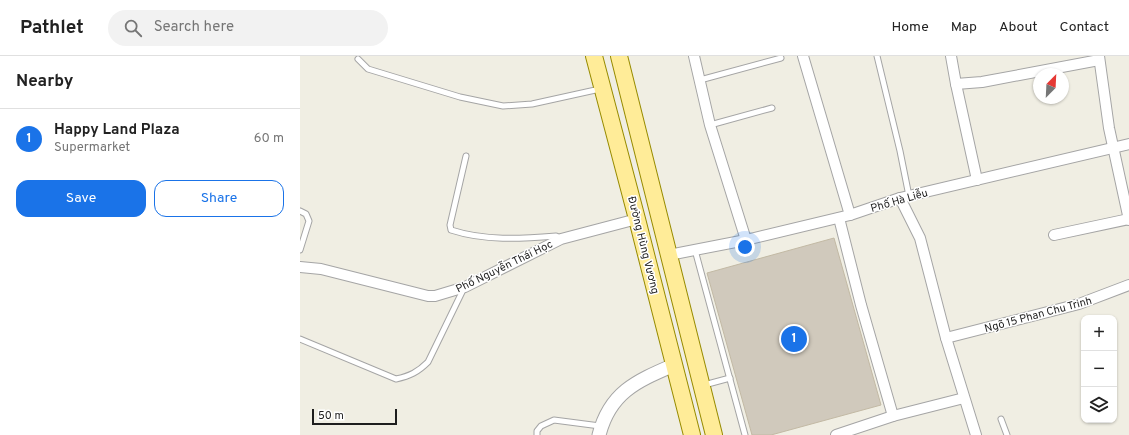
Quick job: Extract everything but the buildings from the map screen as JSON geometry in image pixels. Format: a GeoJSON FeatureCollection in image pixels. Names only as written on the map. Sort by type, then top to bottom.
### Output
{"type":"FeatureCollection","features":[{"type":"Feature","properties":{"kind":"main road","name":"Đường Hùng Vương"},"geometry":{"type":"LineString","coordinates":[[594,56],[692,435]]}},
{"type":"Feature","properties":{"kind":"main road","name":"Đường Hùng Vương"},"geometry":{"type":"LineString","coordinates":[[619,56],[714,435]]}},
{"type":"Feature","properties":{"kind":"main road"},"geometry":{"type":"LineString","coordinates":[[618,146],[641,141]]}},
{"type":"Feature","properties":{"kind":"street"},"geometry":{"type":"LineString","coordinates":[[694,56],[710,125],[746,240]]}},
{"type":"Feature","properties":{"kind":"street"},"geometry":{"type":"LineString","coordinates":[[803,56],[850,215]]}},
{"type":"Feature","properties":{"kind":"street"},"geometry":{"type":"LineString","coordinates":[[951,56],[977,180]]}},
{"type":"Feature","properties":{"kind":"street"},"geometry":{"type":"LineString","coordinates":[[956,84],[982,82],[1099,58],[1109,128],[1129,219],[1054,236]]}},
{"type":"Feature","properties":{"kind":"street","name":"Phố Hà Liễu"},"geometry":{"type":"LineString","coordinates":[[669,256],[839,218],[904,197],[1129,144]]}},
{"type":"Feature","properties":{"kind":"street"},"geometry":{"type":"LineString","coordinates":[[904,197],[920,238],[946,338],[976,435]]}},
{"type":"Feature","properties":{"kind":"street"},"geometry":{"type":"LineString","coordinates":[[839,218],[861,305],[893,416]]}},
{"type":"Feature","properties":{"kind":"street","name":"Phố Nguyễn Thái Học"},"geometry":{"type":"LineString","coordinates":[[300,267],[321,269],[428,296],[436,296],[465,287],[561,238],[637,219]]}},
{"type":"Feature","properties":{"kind":"street","name":"Ngõ 15 Phan Chu Trinh"},"geometry":{"type":"LineString","coordinates":[[946,338],[1079,304],[1129,285]]}},
{"type":"Feature","properties":{"kind":"street"},"geometry":{"type":"LineString","coordinates":[[600,431],[608,410],[621,394],[637,383],[674,365]]}},
{"type":"Feature","properties":{"kind":"street"},"geometry":{"type":"LineString","coordinates":[[836,435],[893,416],[964,398]]}},
{"type":"Feature","properties":{"kind":"lane"},"geometry":{"type":"LineString","coordinates":[[877,56],[900,151],[904,197]]}},
{"type":"Feature","properties":{"kind":"lane"},"geometry":{"type":"LineString","coordinates":[[700,80],[782,58]]}},
{"type":"Feature","properties":{"kind":"lane"},"geometry":{"type":"LineString","coordinates":[[358,59],[368,69],[460,97],[503,106],[532,104],[603,88]]}},
{"type":"Feature","properties":{"kind":"lane"},"geometry":{"type":"LineString","coordinates":[[710,125],[772,108]]}},
{"type":"Feature","properties":{"kind":"lane"},"geometry":{"type":"LineString","coordinates":[[466,156],[450,225],[451,230],[468,235],[514,239],[556,236],[561,238]]}},
{"type":"Feature","properties":{"kind":"lane"},"geometry":{"type":"LineString","coordinates":[[300,211],[306,214],[308,222],[300,250]]}},
{"type":"Feature","properties":{"kind":"lane"},"geometry":{"type":"LineString","coordinates":[[695,250],[745,435]]}},
{"type":"Feature","properties":{"kind":"lane"},"geometry":{"type":"LineString","coordinates":[[300,339],[396,379],[407,377],[421,369],[428,362],[465,287]]}},
{"type":"Feature","properties":{"kind":"lane"},"geometry":{"type":"LineString","coordinates":[[702,385],[730,378]]}},
{"type":"Feature","properties":{"kind":"lane"},"geometry":{"type":"LineString","coordinates":[[1001,419],[1007,435]]}},
{"type":"Feature","properties":{"kind":"lane"},"geometry":{"type":"LineString","coordinates":[[537,435],[537,431],[541,426],[554,420],[600,431]]}},
{"type":"Feature","properties":{"kind":"place","name":"Happy Land Plaza"},"geometry":{"type":"Point","coordinates":[794,339]}}]}
